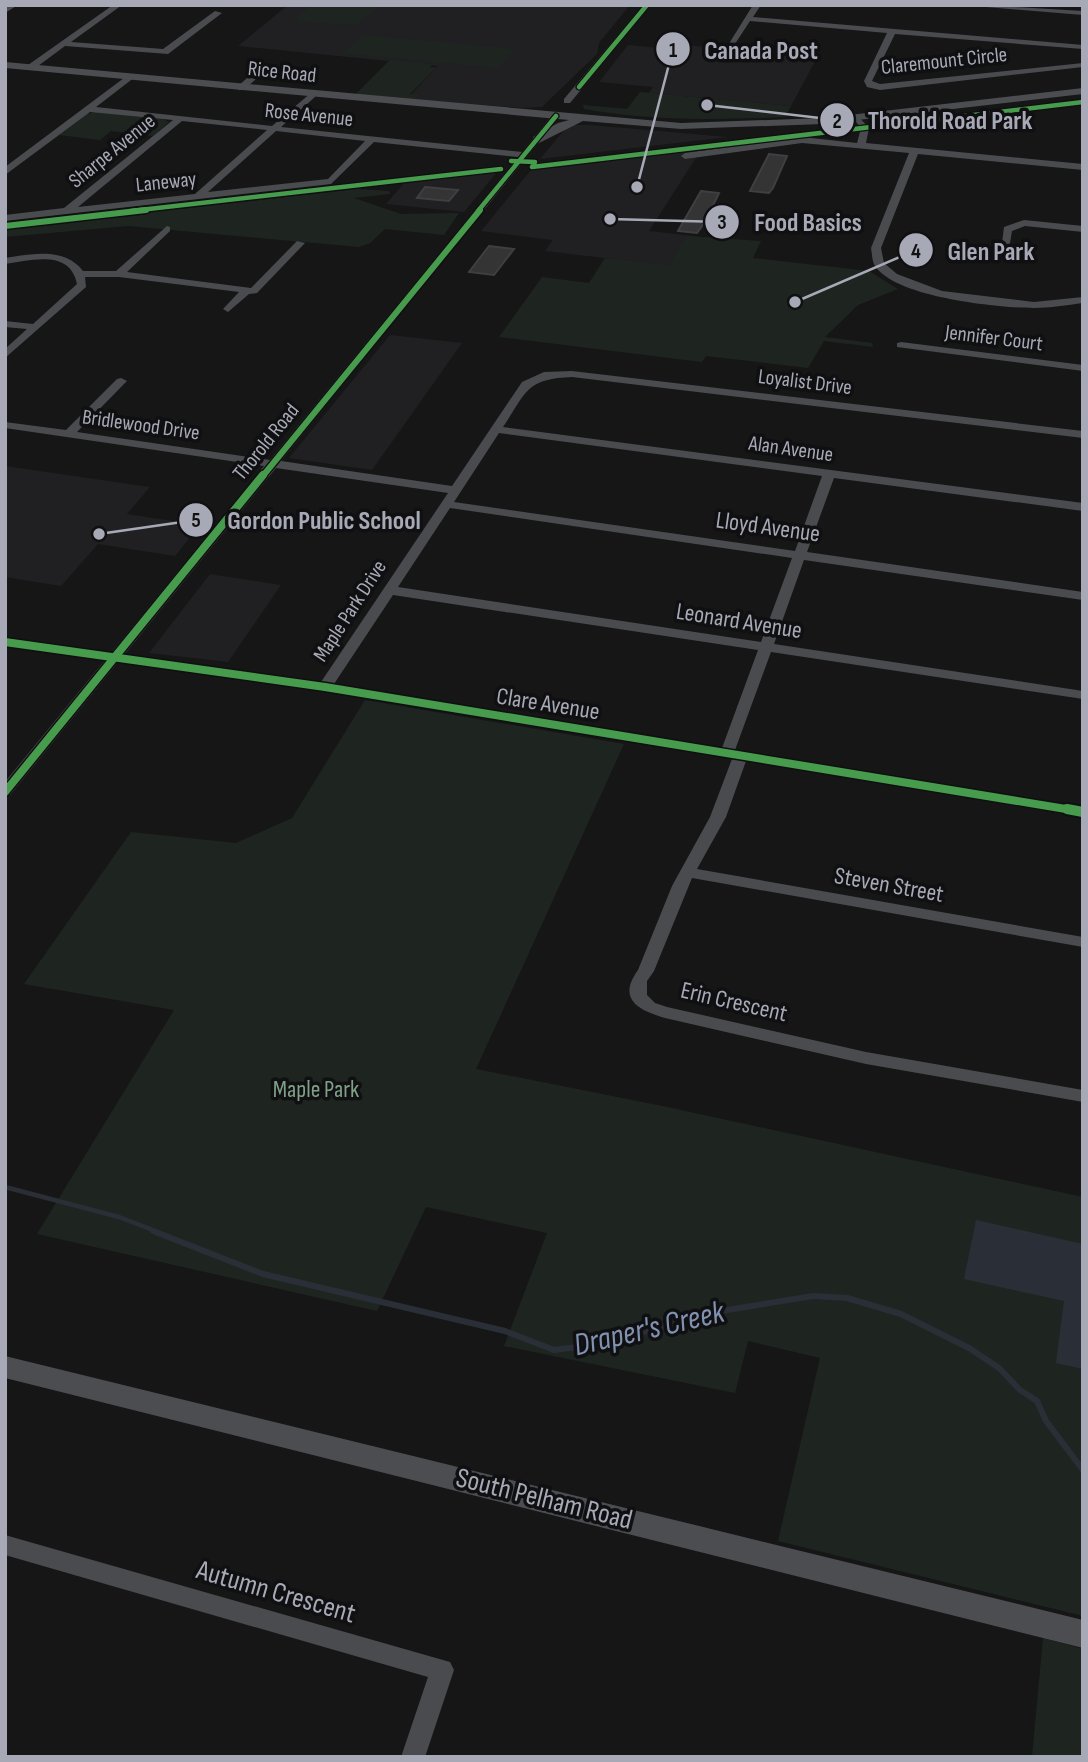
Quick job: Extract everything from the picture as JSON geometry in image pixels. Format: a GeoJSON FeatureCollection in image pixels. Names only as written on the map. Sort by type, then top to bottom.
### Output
{"type":"FeatureCollection","features":[{"type":"Feature","properties":{"kind":"main road","name":"Rice Road"},"geometry":{"type":"LineString","coordinates":[[5,65],[632,123]]}},
{"type":"Feature","properties":{"kind":"main road"},"geometry":{"type":"LineString","coordinates":[[537,140],[569,123],[756,125],[856,117],[1083,91]]}},
{"type":"Feature","properties":{"kind":"main road"},"geometry":{"type":"LineString","coordinates":[[507,112],[566,103],[586,115],[632,123]]}},
{"type":"Feature","properties":{"kind":"main road","name":"Thorold Road"},"geometry":{"type":"LineString","coordinates":[[556,116],[566,103]]}},
{"type":"Feature","properties":{"kind":"main road","name":"South Pelham Road"},"geometry":{"type":"LineString","coordinates":[[5,1367],[1083,1634]]}},
{"type":"Feature","properties":{"kind":"street"},"geometry":{"type":"LineString","coordinates":[[5,11],[14,5]]}},
{"type":"Feature","properties":{"kind":"street"},"geometry":{"type":"LineString","coordinates":[[31,67],[118,5]]}},
{"type":"Feature","properties":{"kind":"street","name":"Thorold Road"},"geometry":{"type":"LineString","coordinates":[[566,103],[647,5]]}},
{"type":"Feature","properties":{"kind":"street"},"geometry":{"type":"LineString","coordinates":[[728,48],[757,5]]}},
{"type":"Feature","properties":{"kind":"street"},"geometry":{"type":"LineString","coordinates":[[986,5],[1083,13]]}},
{"type":"Feature","properties":{"kind":"street"},"geometry":{"type":"LineString","coordinates":[[65,44],[165,52],[218,13]]}},
{"type":"Feature","properties":{"kind":"street"},"geometry":{"type":"LineString","coordinates":[[749,19],[1083,47]]}},
{"type":"Feature","properties":{"kind":"street","name":"Claremount Circle"},"geometry":{"type":"LineString","coordinates":[[892,31],[867,81],[872,86],[1083,65]]}},
{"type":"Feature","properties":{"kind":"street"},"geometry":{"type":"LineString","coordinates":[[241,88],[264,68]]}},
{"type":"Feature","properties":{"kind":"street"},"geometry":{"type":"LineString","coordinates":[[5,172],[131,77]]}},
{"type":"Feature","properties":{"kind":"street"},"geometry":{"type":"LineString","coordinates":[[198,196],[312,94]]}},
{"type":"Feature","properties":{"kind":"street","name":"Rose Avenue"},"geometry":{"type":"LineString","coordinates":[[89,109],[525,155]]}},
{"type":"Feature","properties":{"kind":"street","name":"Thorold Road"},"geometry":{"type":"LineString","coordinates":[[5,792],[556,116]]}},
{"type":"Feature","properties":{"kind":"street"},"geometry":{"type":"LineString","coordinates":[[856,117],[865,128],[861,146]]}},
{"type":"Feature","properties":{"kind":"street","name":"Sharpe Avenue"},"geometry":{"type":"LineString","coordinates":[[66,211],[180,119]]}},
{"type":"Feature","properties":{"kind":"street","name":"Laneway"},"geometry":{"type":"LineString","coordinates":[[5,218],[331,181],[372,139]]}},
{"type":"Feature","properties":{"kind":"street"},"geometry":{"type":"LineString","coordinates":[[685,156],[802,140],[1083,167]]}},
{"type":"Feature","properties":{"kind":"street"},"geometry":{"type":"LineString","coordinates":[[915,150],[876,248],[877,261],[882,268],[912,286],[956,297],[1035,305],[1083,300]]}},
{"type":"Feature","properties":{"kind":"street"},"geometry":{"type":"LineString","coordinates":[[1004,249],[1003,237],[1008,228],[1014,225],[1083,229]]}},
{"type":"Feature","properties":{"kind":"street"},"geometry":{"type":"LineString","coordinates":[[119,274],[167,229]]}},
{"type":"Feature","properties":{"kind":"street"},"geometry":{"type":"LineString","coordinates":[[81,274],[119,274],[253,291],[300,243]]}},
{"type":"Feature","properties":{"kind":"street"},"geometry":{"type":"LineString","coordinates":[[5,261],[53,257],[74,263],[81,274],[82,285],[5,355]]}},
{"type":"Feature","properties":{"kind":"street"},"geometry":{"type":"LineString","coordinates":[[228,309],[247,290]]}},
{"type":"Feature","properties":{"kind":"street"},"geometry":{"type":"LineString","coordinates":[[5,324],[36,327]]}},
{"type":"Feature","properties":{"kind":"street","name":"Jennifer Court"},"geometry":{"type":"LineString","coordinates":[[901,345],[1083,368]]}},
{"type":"Feature","properties":{"kind":"street","name":"Loyalist Drive"},"geometry":{"type":"LineString","coordinates":[[526,384],[544,375],[572,374],[1083,435]]}},
{"type":"Feature","properties":{"kind":"street"},"geometry":{"type":"LineString","coordinates":[[69,434],[121,381]]}},
{"type":"Feature","properties":{"kind":"street","name":"Maple Park Drive"},"geometry":{"type":"LineString","coordinates":[[325,687],[526,384]]}},
{"type":"Feature","properties":{"kind":"street","name":"Bridlewood Drive"},"geometry":{"type":"LineString","coordinates":[[5,425],[272,463]]}},
{"type":"Feature","properties":{"kind":"street","name":"Alan Avenue"},"geometry":{"type":"LineString","coordinates":[[495,429],[1083,507]]}},
{"type":"Feature","properties":{"kind":"street"},"geometry":{"type":"LineString","coordinates":[[272,463],[455,490]]}},
{"type":"Feature","properties":{"kind":"street","name":"Erin Crescent"},"geometry":{"type":"LineString","coordinates":[[829,474],[765,649],[718,817],[687,872],[646,971],[639,981],[638,997],[649,1007],[866,1058],[1083,1096]]}},
{"type":"Feature","properties":{"kind":"street","name":"Lloyd Avenue"},"geometry":{"type":"LineString","coordinates":[[446,504],[1083,596]]}},
{"type":"Feature","properties":{"kind":"street","name":"Leonard Avenue"},"geometry":{"type":"LineString","coordinates":[[389,590],[1083,695]]}},
{"type":"Feature","properties":{"kind":"street","name":"Clare Avenue"},"geometry":{"type":"LineString","coordinates":[[5,642],[325,687],[1083,812]]}},
{"type":"Feature","properties":{"kind":"street","name":"Steven Street"},"geometry":{"type":"LineString","coordinates":[[687,872],[1083,942]]}},
{"type":"Feature","properties":{"kind":"street","name":"Autumn Crescent"},"geometry":{"type":"LineString","coordinates":[[5,1545],[442,1670],[413,1757]]}},
{"type":"Feature","properties":{"kind":"shaded area"},"geometry":{"type":"Polygon","coordinates":[[[288,5],[630,5],[599,43],[597,54],[542,107],[523,108],[407,99],[438,66],[238,46],[288,5]]]}},
{"type":"Feature","properties":{"kind":"shaded area"},"geometry":{"type":"Polygon","coordinates":[[[628,45],[680,50],[684,45],[818,56],[791,106],[649,93],[653,87],[599,82],[628,45]]]}},
{"type":"Feature","properties":{"kind":"shaded area"},"geometry":{"type":"Polygon","coordinates":[[[573,125],[728,137],[540,159],[566,128],[573,125]]]}},
{"type":"Feature","properties":{"kind":"shaded area"},"geometry":{"type":"Polygon","coordinates":[[[701,150],[649,231],[755,243],[739,274],[545,251],[553,240],[481,231],[531,170],[701,150]]]}},
{"type":"Feature","properties":{"kind":"shaded area"},"geometry":{"type":"Polygon","coordinates":[[[497,172],[464,212],[386,204],[405,182],[497,172]]]}},
{"type":"Feature","properties":{"kind":"shaded area"},"geometry":{"type":"Polygon","coordinates":[[[390,335],[462,343],[372,470],[289,458],[390,335]]]}},
{"type":"Feature","properties":{"kind":"shaded area"},"geometry":{"type":"Polygon","coordinates":[[[5,466],[150,487],[127,514],[200,525],[175,556],[98,544],[61,586],[5,577],[5,466]]]}},
{"type":"Feature","properties":{"kind":"shaded area"},"geometry":{"type":"Polygon","coordinates":[[[210,574],[281,585],[228,662],[149,653],[210,574]]]}},
{"type":"Feature","properties":{"kind":"shaded area"},"geometry":{"type":"Polygon","coordinates":[[[976,1220],[1083,1244],[1083,1369],[1056,1363],[1064,1301],[964,1279],[976,1220]]]}},
{"type":"Feature","properties":{"kind":"green space"},"geometry":{"type":"Polygon","coordinates":[[[311,5],[380,5],[359,23],[349,25],[300,21],[296,18],[311,5]]]}},
{"type":"Feature","properties":{"kind":"green space"},"geometry":{"type":"Polygon","coordinates":[[[363,35],[515,49],[499,68],[343,53],[363,35]]]}},
{"type":"Feature","properties":{"kind":"green space"},"geometry":{"type":"Polygon","coordinates":[[[390,60],[433,64],[430,67],[444,68],[436,68],[410,94],[418,95],[414,99],[356,94],[390,60]]]}},
{"type":"Feature","properties":{"kind":"green space"},"geometry":{"type":"Polygon","coordinates":[[[640,92],[791,106],[785,117],[735,119],[659,118],[584,109],[583,105],[627,109],[640,92]]]}},
{"type":"Feature","properties":{"kind":"green space"},"geometry":{"type":"Polygon","coordinates":[[[94,112],[163,119],[169,122],[153,136],[111,131],[100,140],[59,135],[87,114],[94,112]]]}},
{"type":"Feature","properties":{"kind":"green space"},"geometry":{"type":"Polygon","coordinates":[[[358,189],[389,191],[390,194],[354,198],[401,214],[459,213],[444,235],[385,229],[370,243],[359,247],[128,226],[5,237],[5,229],[358,189]]]}},
{"type":"Feature","properties":{"kind":"green space"},"geometry":{"type":"Polygon","coordinates":[[[687,236],[761,241],[753,258],[869,271],[898,289],[858,305],[825,337],[872,343],[873,347],[824,341],[808,368],[706,356],[702,362],[499,337],[542,277],[589,283],[605,258],[669,265],[687,236]]]}},
{"type":"Feature","properties":{"kind":"green space","name":"Maple Park"},"geometry":{"type":"Polygon","coordinates":[[[365,700],[624,744],[476,1069],[667,1107],[1083,1197],[1083,1616],[778,1541],[820,1358],[748,1341],[735,1393],[504,1346],[547,1233],[426,1207],[377,1311],[37,1234],[174,1010],[24,984],[131,832],[236,843],[292,818],[365,700]]]}},
{"type":"Feature","properties":{"kind":"green space"},"geometry":{"type":"Polygon","coordinates":[[[1043,1638],[1083,1649],[1083,1757],[1032,1757],[1043,1638]]]}},
{"type":"Feature","properties":{"kind":"building"},"geometry":{"type":"Polygon","coordinates":[[[769,154],[787,156],[773,188],[769,193],[750,191],[769,154]]]}},
{"type":"Feature","properties":{"kind":"building"},"geometry":{"type":"Polygon","coordinates":[[[425,187],[458,190],[449,201],[417,198],[425,187]]]}},
{"type":"Feature","properties":{"kind":"building"},"geometry":{"type":"Polygon","coordinates":[[[701,191],[719,193],[705,222],[697,233],[678,231],[701,191]]]}},
{"type":"Feature","properties":{"kind":"building"},"geometry":{"type":"Polygon","coordinates":[[[489,246],[514,249],[494,275],[469,272],[489,246]]]}},
{"type":"Feature","properties":{"kind":"waterway","name":"Draper's Creek"},"geometry":{"type":"LineString","coordinates":[[5,1187],[119,1217],[158,1232]]}},
{"type":"Feature","properties":{"kind":"waterway","name":"Draper's Creek"},"geometry":{"type":"LineString","coordinates":[[153,1231],[263,1274],[505,1331],[554,1350],[600,1344],[715,1312],[813,1296],[847,1298],[901,1314],[969,1348],[999,1368],[1020,1390],[1037,1401],[1046,1421],[1083,1470]]}},
{"type":"Feature","properties":{"kind":"cycle path"},"geometry":{"type":"LineString","coordinates":[[579,87],[647,5]]}},
{"type":"Feature","properties":{"kind":"cycle path"},"geometry":{"type":"LineString","coordinates":[[511,161],[535,162],[532,167],[1083,102]]}},
{"type":"Feature","properties":{"kind":"cycle path"},"geometry":{"type":"LineString","coordinates":[[5,792],[556,116]]}},
{"type":"Feature","properties":{"kind":"cycle path"},"geometry":{"type":"LineString","coordinates":[[5,226],[501,169]]}},
{"type":"Feature","properties":{"kind":"cycle path"},"geometry":{"type":"LineString","coordinates":[[5,642],[325,687],[1083,812]]}},
{"type":"Feature","properties":{"kind":"place","name":"Thorold Road Park"},"geometry":{"type":"Point","coordinates":[707,105]}},
{"type":"Feature","properties":{"kind":"place","name":"Canada Post"},"geometry":{"type":"Point","coordinates":[637,187]}},
{"type":"Feature","properties":{"kind":"place","name":"Food Basics"},"geometry":{"type":"Point","coordinates":[610,219]}},
{"type":"Feature","properties":{"kind":"place","name":"Glen Park"},"geometry":{"type":"Point","coordinates":[795,302]}},
{"type":"Feature","properties":{"kind":"place","name":"Gordon Public School"},"geometry":{"type":"Point","coordinates":[99,534]}}]}
